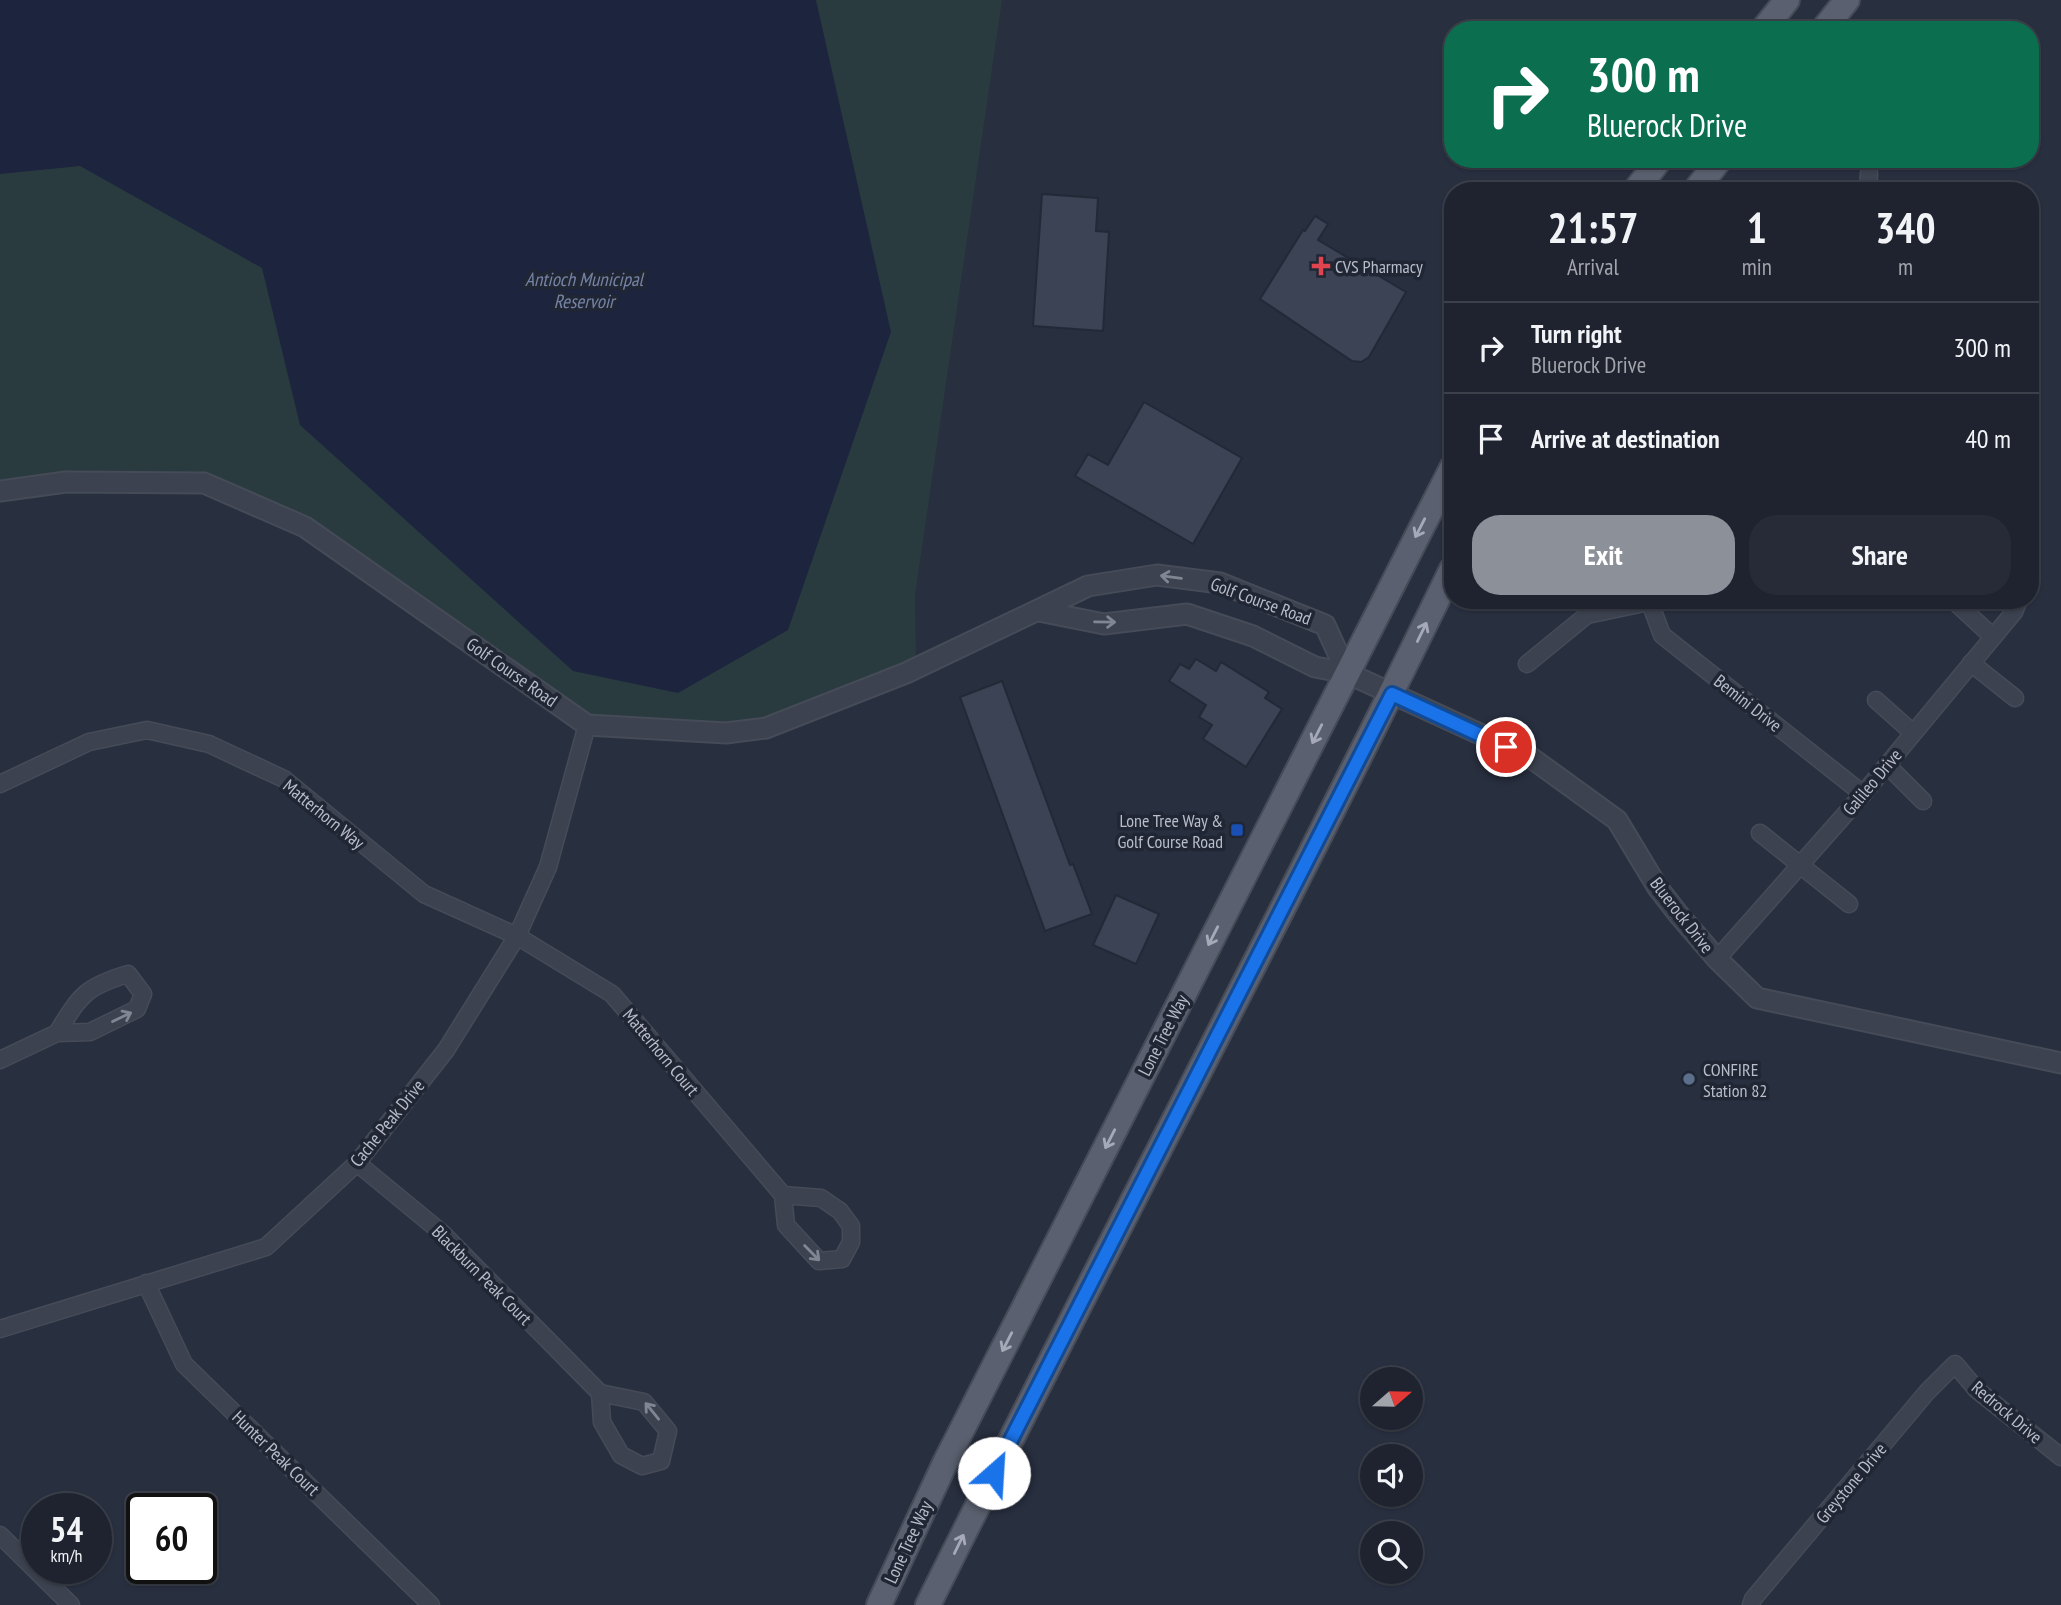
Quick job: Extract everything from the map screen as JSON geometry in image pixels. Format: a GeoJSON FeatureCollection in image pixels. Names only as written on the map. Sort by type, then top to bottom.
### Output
{"type":"FeatureCollection","features":[{"type":"Feature","properties":{"kind":"main road"},"geometry":{"type":"LineString","coordinates":[[1770,21],[1787,0]]}},
{"type":"Feature","properties":{"kind":"main road"},"geometry":{"type":"LineString","coordinates":[[1830,21],[1847,0]]}},
{"type":"Feature","properties":{"kind":"main road"},"geometry":{"type":"LineString","coordinates":[[1642,182],[1653,168]]}},
{"type":"Feature","properties":{"kind":"main road"},"geometry":{"type":"LineString","coordinates":[[1702,182],[1713,168]]}},
{"type":"Feature","properties":{"kind":"main road","name":"Lone Tree Way"},"geometry":{"type":"LineString","coordinates":[[879,1605],[946,1461],[1444,484]]}},
{"type":"Feature","properties":{"kind":"main road"},"geometry":{"type":"LineString","coordinates":[[928,1605],[1026,1406],[1392,694],[1444,586]]}},
{"type":"Feature","properties":{"kind":"street"},"geometry":{"type":"LineString","coordinates":[[1868,182],[1869,173]]}},
{"type":"Feature","properties":{"kind":"street","name":"Golf Course Road"},"geometry":{"type":"LineString","coordinates":[[0,491],[66,482],[204,483],[305,527],[587,725],[726,733],[766,727],[906,673],[1088,586],[1157,575],[1220,583],[1325,625],[1348,673]]}},
{"type":"Feature","properties":{"kind":"street"},"geometry":{"type":"LineString","coordinates":[[1527,664],[1587,615],[1614,609]]}},
{"type":"Feature","properties":{"kind":"street","name":"Bemini Drive"},"geometry":{"type":"LineString","coordinates":[[1652,609],[1662,635],[1863,794]]}},
{"type":"Feature","properties":{"kind":"street"},"geometry":{"type":"LineString","coordinates":[[1963,609],[1993,637]]}},
{"type":"Feature","properties":{"kind":"street","name":"Galileo Drive"},"geometry":{"type":"LineString","coordinates":[[1717,959],[1863,794],[2015,609]]}},
{"type":"Feature","properties":{"kind":"street","name":"Golf Course Road"},"geometry":{"type":"LineString","coordinates":[[1039,611],[1104,624],[1187,614],[1253,636],[1315,667],[1348,673]]}},
{"type":"Feature","properties":{"kind":"street"},"geometry":{"type":"LineString","coordinates":[[1971,663],[2015,698]]}},
{"type":"Feature","properties":{"kind":"street","name":"Bluerock Drive"},"geometry":{"type":"LineString","coordinates":[[1348,673],[1530,757],[1618,820],[1658,888],[1717,959],[1757,998],[2061,1063]]}},
{"type":"Feature","properties":{"kind":"street"},"geometry":{"type":"LineString","coordinates":[[1875,700],[1913,733]]}},
{"type":"Feature","properties":{"kind":"street","name":"Cache Peak Drive"},"geometry":{"type":"LineString","coordinates":[[0,1328],[266,1247],[357,1163],[446,1050],[517,936],[548,867],[587,725]]}},
{"type":"Feature","properties":{"kind":"street","name":"Matterhorn Way"},"geometry":{"type":"LineString","coordinates":[[0,784],[89,742],[146,730],[209,744],[284,779],[424,894],[517,936]]}},
{"type":"Feature","properties":{"kind":"street"},"geometry":{"type":"LineString","coordinates":[[1887,765],[1923,801]]}},
{"type":"Feature","properties":{"kind":"street"},"geometry":{"type":"LineString","coordinates":[[1760,833],[1849,904]]}},
{"type":"Feature","properties":{"kind":"street","name":"Matterhorn Court"},"geometry":{"type":"LineString","coordinates":[[517,936],[612,994],[783,1195],[786,1225],[819,1261],[842,1259],[851,1241],[851,1227],[840,1211],[821,1198],[783,1195]]}},
{"type":"Feature","properties":{"kind":"street"},"geometry":{"type":"LineString","coordinates":[[0,1060],[57,1033],[90,1032],[137,1009],[144,994],[128,974],[102,982],[80,996],[57,1033]]}},
{"type":"Feature","properties":{"kind":"street","name":"Blackburn Peak Court"},"geometry":{"type":"LineString","coordinates":[[357,1163],[442,1233],[600,1393]]}},
{"type":"Feature","properties":{"kind":"street","name":"Hunter Peak Court"},"geometry":{"type":"LineString","coordinates":[[146,1283],[184,1364],[431,1605]]}},
{"type":"Feature","properties":{"kind":"street","name":"Redrock Drive"},"geometry":{"type":"LineString","coordinates":[[1955,1364],[1977,1390],[2061,1457]]}},
{"type":"Feature","properties":{"kind":"street","name":"Greystone Drive"},"geometry":{"type":"LineString","coordinates":[[1751,1605],[1753,1599],[1849,1485],[1955,1364]]}},
{"type":"Feature","properties":{"kind":"street"},"geometry":{"type":"LineString","coordinates":[[600,1393],[644,1402],[668,1431],[661,1461],[642,1466],[621,1455],[602,1422],[600,1393]]}},
{"type":"Feature","properties":{"kind":"street"},"geometry":{"type":"LineString","coordinates":[[0,1535],[71,1605]]}},
{"type":"Feature","properties":{"kind":"shaded area","name":"Antioch Municipal Reservoir"},"geometry":{"type":"Polygon","coordinates":[[[0,0],[1002,0],[915,595],[916,669],[766,728],[587,725],[305,527],[204,483],[0,486],[0,0]]]}},
{"type":"Feature","properties":{"kind":"water","name":"Antioch Municipal Reservoir"},"geometry":{"type":"Polygon","coordinates":[[[0,0],[816,0],[891,332],[788,630],[678,693],[573,671],[300,425],[262,268],[80,166],[0,174],[0,0]]]}},
{"type":"Feature","properties":{"kind":"building"},"geometry":{"type":"Polygon","coordinates":[[[1042,194],[1098,198],[1096,231],[1109,232],[1103,331],[1033,326],[1042,194]]]}},
{"type":"Feature","properties":{"kind":"building","name":"CVS Pharmacy"},"geometry":{"type":"Polygon","coordinates":[[[1315,216],[1328,224],[1318,240],[1406,292],[1369,357],[1361,362],[1352,361],[1260,299],[1303,230],[1305,231],[1315,216]]]}},
{"type":"Feature","properties":{"kind":"building"},"geometry":{"type":"Polygon","coordinates":[[[1144,402],[1242,458],[1193,544],[1075,476],[1088,454],[1108,465],[1144,402]]]}},
{"type":"Feature","properties":{"kind":"building"},"geometry":{"type":"Polygon","coordinates":[[[1196,659],[1216,671],[1221,662],[1269,692],[1265,698],[1282,709],[1246,767],[1203,739],[1212,725],[1199,717],[1206,705],[1169,681],[1180,664],[1189,669],[1196,659]]]}},
{"type":"Feature","properties":{"kind":"building"},"geometry":{"type":"Polygon","coordinates":[[[1002,681],[1070,865],[1073,864],[1092,914],[1045,931],[960,697],[1002,681]]]}},
{"type":"Feature","properties":{"kind":"building"},"geometry":{"type":"Polygon","coordinates":[[[1116,895],[1159,914],[1136,964],[1093,945],[1116,895]]]}},
{"type":"Feature","properties":{"kind":"place","name":"CVS Pharmacy"},"geometry":{"type":"Point","coordinates":[1321,266]}},
{"type":"Feature","properties":{"kind":"place","name":"Lone Tree Way & Golf Course Road"},"geometry":{"type":"Point","coordinates":[1237,830]}},
{"type":"Feature","properties":{"kind":"place","name":"CONFIRE Station 82"},"geometry":{"type":"Point","coordinates":[1689,1079]}},
{"type":"Feature","properties":{"kind":"route"},"geometry":{"type":"LineString","coordinates":[[994,1473],[1392,694],[1506,747]]}}]}
